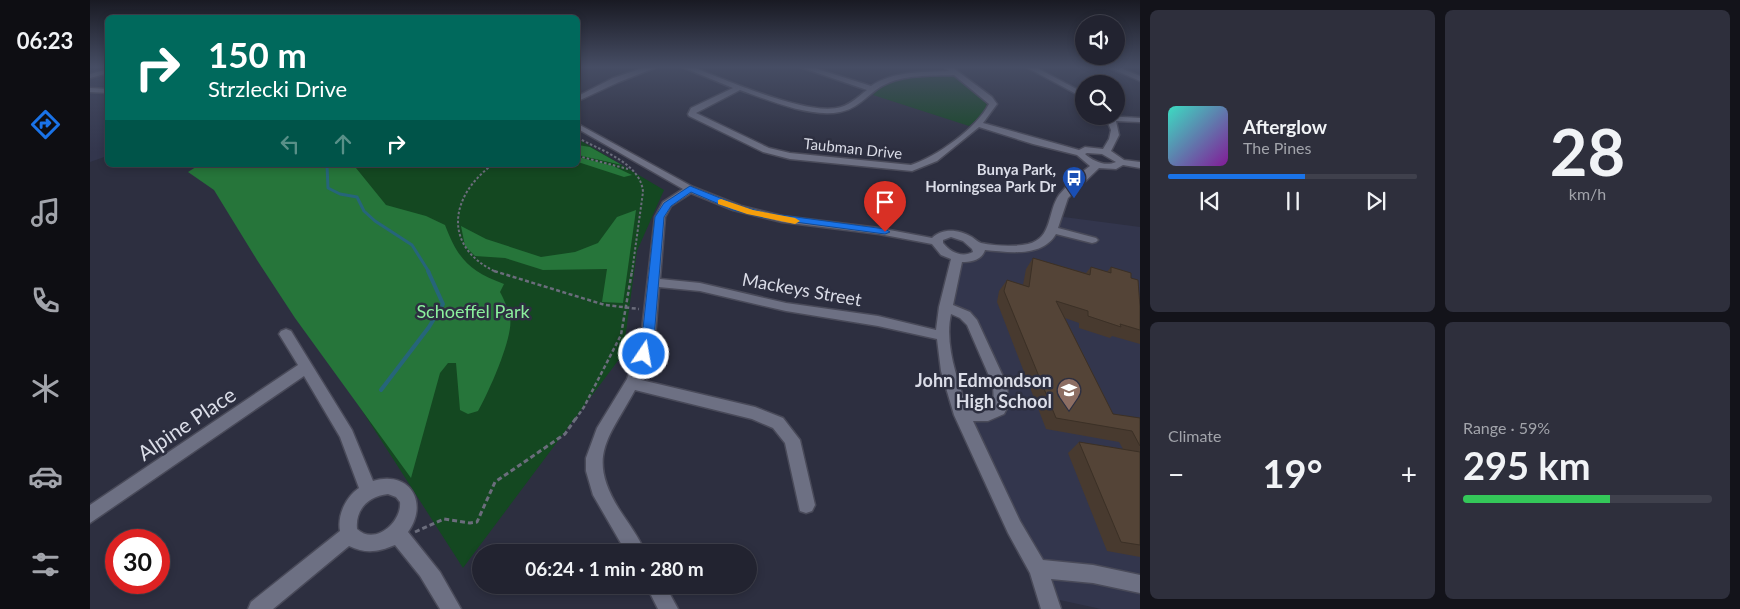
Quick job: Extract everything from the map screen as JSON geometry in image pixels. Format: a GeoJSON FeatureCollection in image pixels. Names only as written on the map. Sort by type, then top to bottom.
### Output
{"type":"FeatureCollection","features":[{"type":"Feature","properties":{"kind":"street","name":"Taubman Drive"},"geometry":{"type":"LineString","coordinates":[[724,95],[694,110],[692,114],[766,150],[790,156],[912,168],[928,163],[979,124],[992,110],[993,104],[985,95]]}},
{"type":"Feature","properties":{"kind":"street"},"geometry":{"type":"LineString","coordinates":[[765,95],[812,109],[830,112],[852,105],[867,95]]}},
{"type":"Feature","properties":{"kind":"street"},"geometry":{"type":"LineString","coordinates":[[1125,118],[1140,120]]}},
{"type":"Feature","properties":{"kind":"street"},"geometry":{"type":"LineString","coordinates":[[979,124],[1080,154],[1096,165],[1116,166],[1121,162]]}},
{"type":"Feature","properties":{"kind":"street"},"geometry":{"type":"LineString","coordinates":[[1105,152],[1116,134],[1113,125]]}},
{"type":"Feature","properties":{"kind":"street"},"geometry":{"type":"LineString","coordinates":[[580,127],[690,189],[737,208],[765,216],[880,231],[937,242],[942,250],[957,257],[976,256],[979,252],[977,246],[966,238],[951,234],[942,235],[937,242]]}},
{"type":"Feature","properties":{"kind":"street"},"geometry":{"type":"LineString","coordinates":[[1080,154],[1088,149],[1105,152],[1116,157],[1121,162],[1140,165]]}},
{"type":"Feature","properties":{"kind":"street"},"geometry":{"type":"LineString","coordinates":[[977,246],[1031,246],[1047,240],[1062,198],[1096,165]]}},
{"type":"Feature","properties":{"kind":"street"},"geometry":{"type":"LineString","coordinates":[[631,544],[605,502],[597,485],[593,466],[595,446],[602,429],[632,384],[648,338],[660,217],[667,204],[690,189]]}},
{"type":"Feature","properties":{"kind":"street"},"geometry":{"type":"LineString","coordinates":[[1052,230],[1092,240]]}},
{"type":"Feature","properties":{"kind":"street"},"geometry":{"type":"LineString","coordinates":[[957,257],[945,307],[943,336],[948,371],[962,415],[1014,527],[1038,570],[1051,609]]}},
{"type":"Feature","properties":{"kind":"street","name":"Mackeys Street"},"geometry":{"type":"LineString","coordinates":[[653,282],[700,287],[786,307],[878,321],[943,336]]}},
{"type":"Feature","properties":{"kind":"street"},"geometry":{"type":"LineString","coordinates":[[945,307],[965,315],[972,323],[1002,394],[1001,409],[995,413],[962,415]]}},
{"type":"Feature","properties":{"kind":"street"},"geometry":{"type":"LineString","coordinates":[[286,334],[347,435],[369,491]]}},
{"type":"Feature","properties":{"kind":"street","name":"Alpine Place"},"geometry":{"type":"LineString","coordinates":[[90,515],[306,367]]}},
{"type":"Feature","properties":{"kind":"street"},"geometry":{"type":"LineString","coordinates":[[632,384],[755,413],[778,423],[792,440],[806,504]]}},
{"type":"Feature","properties":{"kind":"street"},"geometry":{"type":"LineString","coordinates":[[388,486],[404,492],[410,506],[399,536],[370,544],[354,539],[350,534],[347,519],[350,511],[361,496],[369,491],[388,486]]}},
{"type":"Feature","properties":{"kind":"street"},"geometry":{"type":"LineString","coordinates":[[258,609],[350,534]]}},
{"type":"Feature","properties":{"kind":"street"},"geometry":{"type":"LineString","coordinates":[[399,536],[414,550],[431,574],[451,609]]}},
{"type":"Feature","properties":{"kind":"street"},"geometry":{"type":"LineString","coordinates":[[1038,570],[1093,574],[1140,584]]}},
{"type":"Feature","properties":{"kind":"street"},"geometry":{"type":"LineString","coordinates":[[660,594],[668,609]]}},
{"type":"Feature","properties":{"kind":"path"},"geometry":{"type":"LineString","coordinates":[[399,536],[444,519],[476,522],[495,482],[566,434],[584,407],[621,335],[627,308],[643,192],[641,180],[624,165],[580,139]]}},
{"type":"Feature","properties":{"kind":"path"},"geometry":{"type":"LineString","coordinates":[[580,157],[629,170]]}},
{"type":"Feature","properties":{"kind":"path"},"geometry":{"type":"LineString","coordinates":[[490,167],[470,184],[458,209],[457,224],[460,237],[467,252],[478,263],[491,271],[557,288],[607,306],[650,309]]}},
{"type":"Feature","properties":{"kind":"shaded area"},"geometry":{"type":"Polygon","coordinates":[[[90,95],[105,95],[105,157],[90,162],[90,95]]]}},
{"type":"Feature","properties":{"kind":"shaded area","name":"John Edmondson High School"},"geometry":{"type":"Polygon","coordinates":[[[1056,216],[1140,227],[1140,609],[1101,609],[1046,597],[962,415],[984,415],[1003,402],[974,327],[945,307],[957,257],[965,258],[979,250],[1040,244],[1056,216]]]}},
{"type":"Feature","properties":{"kind":"green space"},"geometry":{"type":"Polygon","coordinates":[[[874,95],[981,95],[987,103],[985,112],[969,126],[874,95]]]}},
{"type":"Feature","properties":{"kind":"green space","name":"Schoeffel Park"},"geometry":{"type":"Polygon","coordinates":[[[580,140],[664,190],[637,251],[623,354],[481,544],[472,544],[472,556],[463,568],[295,306],[230,167],[580,167],[580,140]]]}},
{"type":"Feature","properties":{"kind":"green space"},"geometry":{"type":"Polygon","coordinates":[[[580,145],[590,147],[622,165],[580,155],[580,145]]]}},
{"type":"Feature","properties":{"kind":"green space"},"geometry":{"type":"Polygon","coordinates":[[[580,158],[613,166],[632,175],[624,177],[580,163],[580,158]]]}},
{"type":"Feature","properties":{"kind":"green space"},"geometry":{"type":"Polygon","coordinates":[[[196,167],[356,167],[386,205],[426,216],[445,225],[460,255],[473,269],[504,284],[500,292],[508,311],[510,326],[504,351],[488,392],[478,411],[468,414],[460,410],[456,363],[448,363],[440,373],[411,478],[295,318],[214,190],[188,172],[196,167]]]}},
{"type":"Feature","properties":{"kind":"green space"},"geometry":{"type":"Polygon","coordinates":[[[636,210],[623,303],[602,302],[607,269],[543,270],[505,258],[475,256],[465,246],[461,226],[486,239],[541,257],[575,252],[598,243],[617,217],[636,210]]]}},
{"type":"Feature","properties":{"kind":"building"},"geometry":{"type":"Polygon","coordinates":[[[1033,258],[1090,275],[1091,267],[1111,273],[1111,267],[1131,273],[1131,278],[1138,280],[1140,330],[1120,324],[1121,327],[1088,316],[1088,311],[1056,301],[1113,414],[1140,418],[1140,446],[1132,431],[1056,418],[1004,291],[1007,280],[1029,287],[1033,258]]]}},
{"type":"Feature","properties":{"kind":"building"},"geometry":{"type":"Polygon","coordinates":[[[1079,442],[1140,452],[1140,545],[1121,542],[1079,442]]]}},
{"type":"Feature","properties":{"kind":"waterway"},"geometry":{"type":"LineString","coordinates":[[327,167],[328,188],[340,194],[357,197],[364,211],[375,221],[412,245],[429,272]]}},
{"type":"Feature","properties":{"kind":"waterway"},"geometry":{"type":"LineString","coordinates":[[381,390],[429,327],[443,304],[428,271]]}},
{"type":"Feature","properties":{"kind":"slow traffic"},"geometry":{"type":"LineString","coordinates":[[721,202],[765,216],[795,221]]}},
{"type":"Feature","properties":{"kind":"place","name":"Bunya Park, Horningsea Park Dr"},"geometry":{"type":"Point","coordinates":[1074,199]}},
{"type":"Feature","properties":{"kind":"place","name":"John Edmondson High School"},"geometry":{"type":"Point","coordinates":[1069,411]}},
{"type":"Feature","properties":{"kind":"route"},"geometry":{"type":"LineString","coordinates":[[644,354],[648,338],[660,217],[667,204],[690,189],[737,208],[765,216],[885,232]]}}]}
